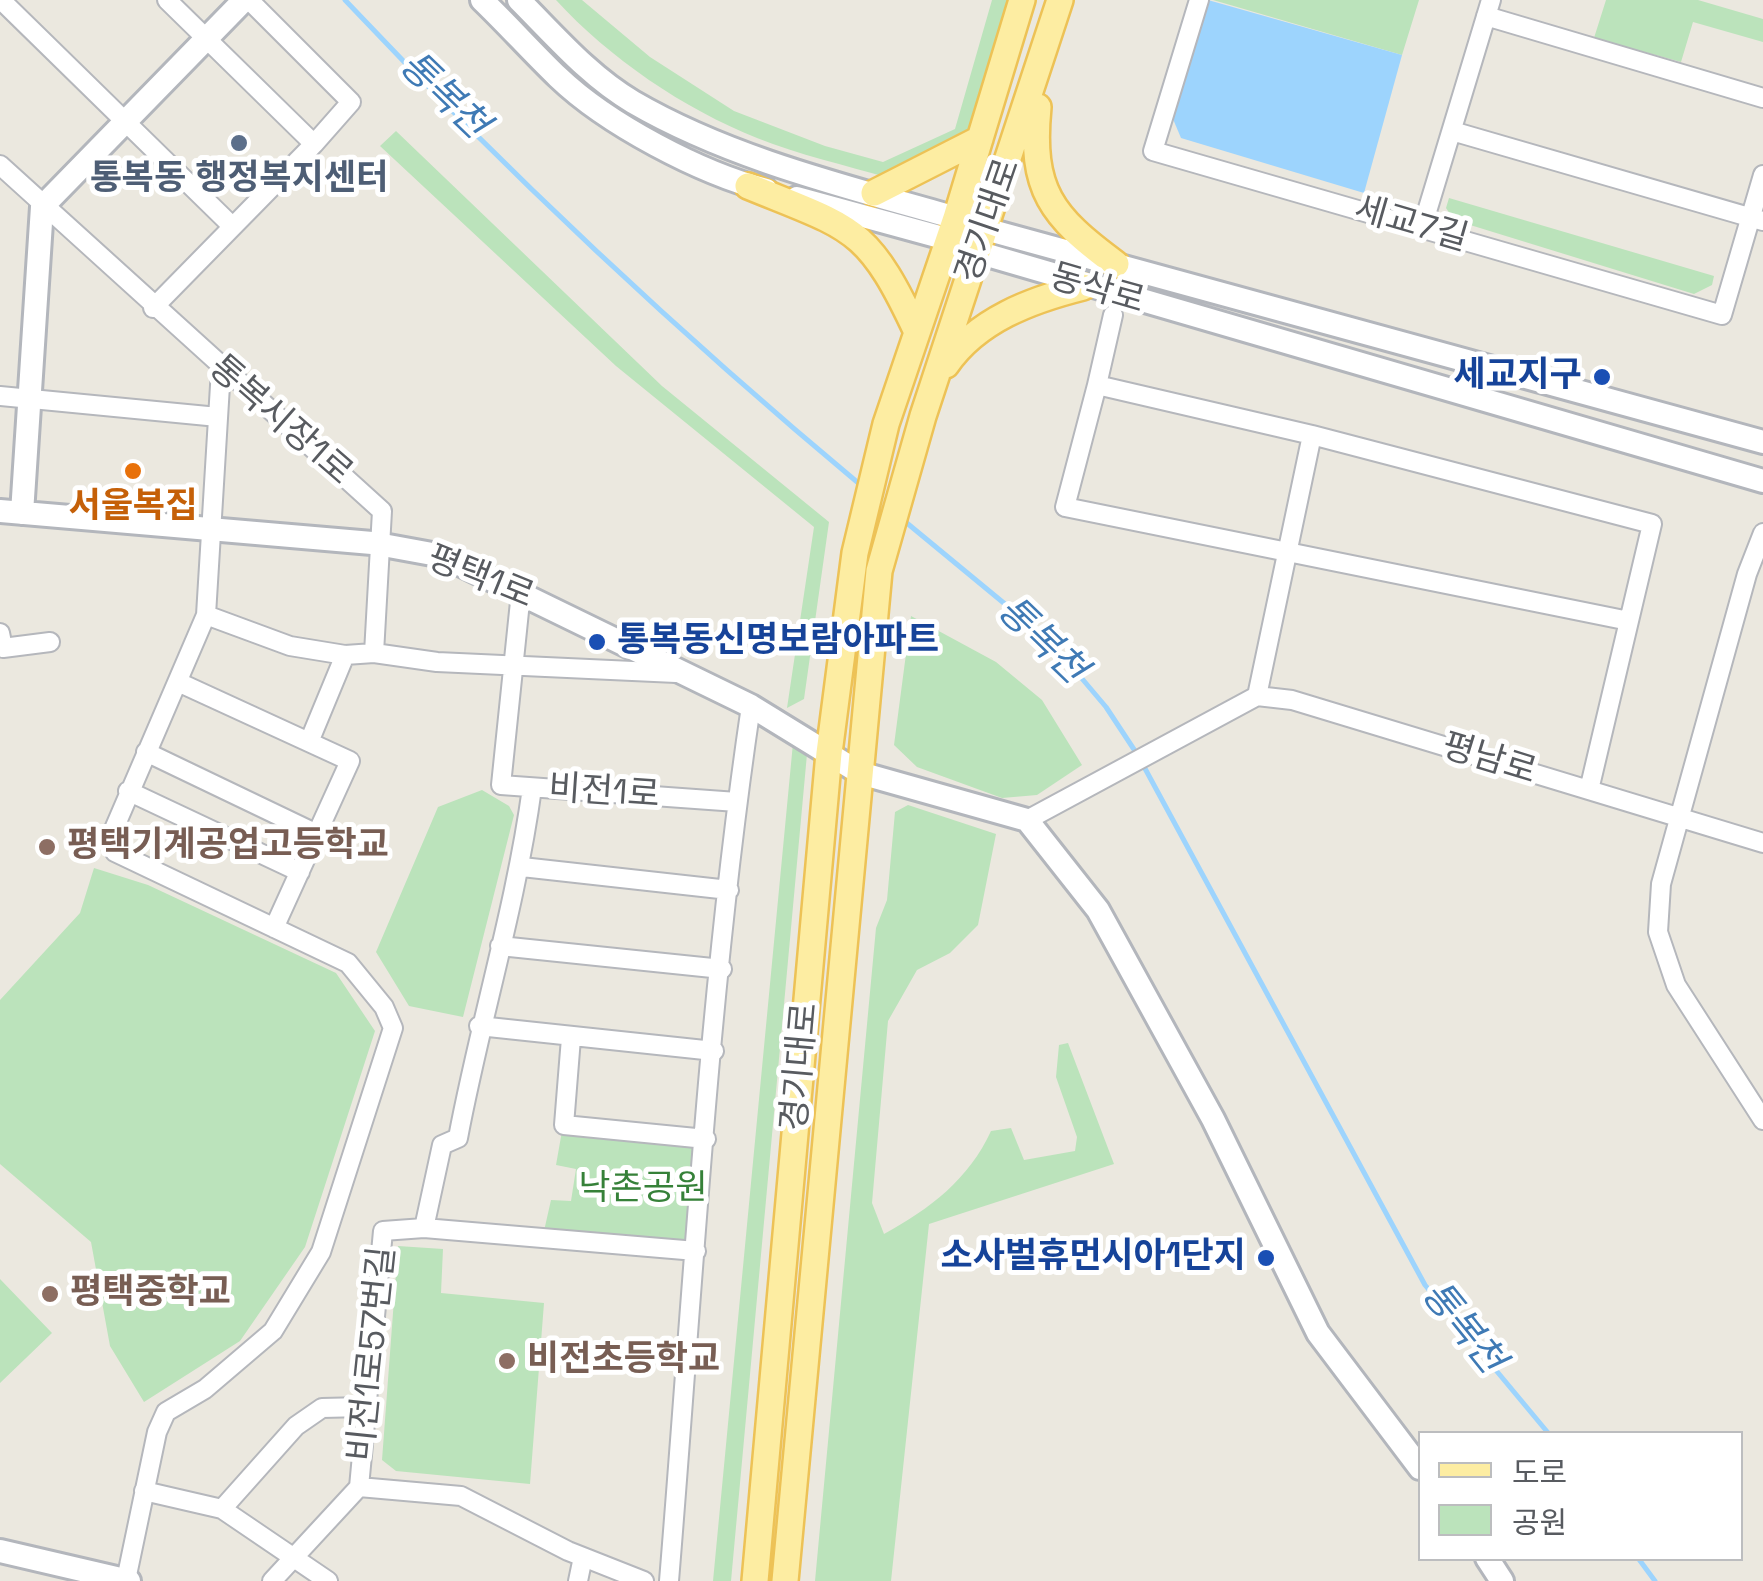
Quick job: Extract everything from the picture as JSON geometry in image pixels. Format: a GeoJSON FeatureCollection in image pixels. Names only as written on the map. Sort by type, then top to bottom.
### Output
{"type":"FeatureCollection","features":[{"type":"Feature","properties":{"kind":"main road","name":"경기대로"},"geometry":{"type":"LineString","coordinates":[[755,1581],[829,752],[856,553],[886,424],[952,229],[1022,0]]}},
{"type":"Feature","properties":{"kind":"main road","name":"경기대로"},"geometry":{"type":"LineString","coordinates":[[786,1581],[879,570],[1060,0]]}},
{"type":"Feature","properties":{"kind":"main road"},"geometry":{"type":"LineString","coordinates":[[1043,58],[1035,133],[1040,188],[1078,236],[1116,264]]}},
{"type":"Feature","properties":{"kind":"main road"},"geometry":{"type":"LineString","coordinates":[[874,192],[980,139]]}},
{"type":"Feature","properties":{"kind":"main road"},"geometry":{"type":"LineString","coordinates":[[748,186],[845,226],[862,238],[894,282],[917,332]]}},
{"type":"Feature","properties":{"kind":"main road"},"geometry":{"type":"LineString","coordinates":[[952,229],[981,241]]}},
{"type":"Feature","properties":{"kind":"main road"},"geometry":{"type":"LineString","coordinates":[[937,378],[958,348],[982,329],[1038,299],[1083,287]]}},
{"type":"Feature","properties":{"kind":"street"},"geometry":{"type":"LineString","coordinates":[[1,0],[232,226]]}},
{"type":"Feature","properties":{"kind":"street"},"geometry":{"type":"LineString","coordinates":[[167,0],[314,144]]}},
{"type":"Feature","properties":{"kind":"street"},"geometry":{"type":"LineString","coordinates":[[11,512],[26,398],[42,208],[122,122],[246,0],[352,102],[153,308]]}},
{"type":"Feature","properties":{"kind":"street"},"geometry":{"type":"LineString","coordinates":[[482,0],[558,78],[606,116],[748,186],[952,229]]}},
{"type":"Feature","properties":{"kind":"street"},"geometry":{"type":"LineString","coordinates":[[519,0],[586,68],[632,101],[762,159],[874,192],[952,229]]}},
{"type":"Feature","properties":{"kind":"street","name":"세교7길"},"geometry":{"type":"LineString","coordinates":[[1199,0],[1153,150],[1722,315],[1757,219],[1763,175]]}},
{"type":"Feature","properties":{"kind":"street"},"geometry":{"type":"LineString","coordinates":[[1422,228],[1488,8],[1763,98]]}},
{"type":"Feature","properties":{"kind":"street"},"geometry":{"type":"LineString","coordinates":[[1452,131],[1757,219]]}},
{"type":"Feature","properties":{"kind":"street","name":"통복시장1로"},"geometry":{"type":"LineString","coordinates":[[2,169],[382,511],[382,544]]}},
{"type":"Feature","properties":{"kind":"street","name":"동삭로"},"geometry":{"type":"LineString","coordinates":[[981,241],[1116,264],[1763,442]]}},
{"type":"Feature","properties":{"kind":"street","name":"동삭로"},"geometry":{"type":"LineString","coordinates":[[981,241],[1083,287],[1763,481]]}},
{"type":"Feature","properties":{"kind":"street"},"geometry":{"type":"LineString","coordinates":[[1113,315],[1065,507],[1629,621]]}},
{"type":"Feature","properties":{"kind":"street"},"geometry":{"type":"LineString","coordinates":[[0,1551],[128,1580],[144,1491],[166,1412],[205,1388],[273,1331],[321,1252],[392,1028],[384,1007],[348,963],[116,852],[111,836],[206,615],[221,369]]}},
{"type":"Feature","properties":{"kind":"street"},"geometry":{"type":"LineString","coordinates":[[1096,385],[1312,435],[1652,524],[1589,790]]}},
{"type":"Feature","properties":{"kind":"street"},"geometry":{"type":"LineString","coordinates":[[0,396],[218,416]]}},
{"type":"Feature","properties":{"kind":"street"},"geometry":{"type":"LineString","coordinates":[[1312,435],[1257,696],[1027,820],[1098,910],[1213,1120],[1318,1333],[1418,1465]]}},
{"type":"Feature","properties":{"kind":"street","name":"평택1로"},"geometry":{"type":"LineString","coordinates":[[11,512],[382,544],[443,556],[752,706],[860,773],[1027,820]]}},
{"type":"Feature","properties":{"kind":"street"},"geometry":{"type":"LineString","coordinates":[[1763,533],[1747,574],[1661,884],[1658,932],[1676,985],[1763,1120]]}},
{"type":"Feature","properties":{"kind":"street"},"geometry":{"type":"LineString","coordinates":[[374,652],[382,544]]}},
{"type":"Feature","properties":{"kind":"street"},"geometry":{"type":"LineString","coordinates":[[512,666],[521,592]]}},
{"type":"Feature","properties":{"kind":"street"},"geometry":{"type":"LineString","coordinates":[[206,615],[290,646],[345,655],[374,652],[512,666],[686,674]]}},
{"type":"Feature","properties":{"kind":"street"},"geometry":{"type":"LineString","coordinates":[[0,632],[3,648],[50,642]]}},
{"type":"Feature","properties":{"kind":"street"},"geometry":{"type":"LineString","coordinates":[[309,742],[345,655]]}},
{"type":"Feature","properties":{"kind":"street","name":"비전1로"},"geometry":{"type":"LineString","coordinates":[[512,666],[501,784],[737,802]]}},
{"type":"Feature","properties":{"kind":"street"},"geometry":{"type":"LineString","coordinates":[[178,682],[350,761],[274,928]]}},
{"type":"Feature","properties":{"kind":"street","name":"평남로"},"geometry":{"type":"LineString","coordinates":[[1257,696],[1292,700],[1763,843]]}},
{"type":"Feature","properties":{"kind":"street"},"geometry":{"type":"LineString","coordinates":[[669,1581],[737,802],[752,706]]}},
{"type":"Feature","properties":{"kind":"street"},"geometry":{"type":"LineString","coordinates":[[146,752],[317,834]]}},
{"type":"Feature","properties":{"kind":"street","name":"비전1로57번길"},"geometry":{"type":"LineString","coordinates":[[272,1581],[358,1486],[383,1230],[424,1228],[442,1145],[458,1138],[479,1026],[522,867],[532,788]]}},
{"type":"Feature","properties":{"kind":"street"},"geometry":{"type":"LineString","coordinates":[[128,791],[300,872]]}},
{"type":"Feature","properties":{"kind":"street"},"geometry":{"type":"LineString","coordinates":[[522,867],[730,890]]}},
{"type":"Feature","properties":{"kind":"street"},"geometry":{"type":"LineString","coordinates":[[500,946],[722,969]]}},
{"type":"Feature","properties":{"kind":"street"},"geometry":{"type":"LineString","coordinates":[[479,1026],[714,1051]]}},
{"type":"Feature","properties":{"kind":"street"},"geometry":{"type":"LineString","coordinates":[[571,1038],[564,1125],[706,1139]]}},
{"type":"Feature","properties":{"kind":"street"},"geometry":{"type":"LineString","coordinates":[[424,1228],[696,1251]]}},
{"type":"Feature","properties":{"kind":"street"},"geometry":{"type":"LineString","coordinates":[[222,1509],[296,1426],[322,1408],[364,1408]]}},
{"type":"Feature","properties":{"kind":"street"},"geometry":{"type":"LineString","coordinates":[[358,1486],[461,1496],[582,1558],[644,1581]]}},
{"type":"Feature","properties":{"kind":"street"},"geometry":{"type":"LineString","coordinates":[[144,1491],[222,1509],[296,1555],[328,1581]]}},
{"type":"Feature","properties":{"kind":"street"},"geometry":{"type":"LineString","coordinates":[[578,1581],[582,1558]]}},
{"type":"Feature","properties":{"kind":"green space"},"geometry":{"type":"Polygon","coordinates":[[[556,0],[582,0],[650,57],[734,111],[825,146],[883,162],[955,129],[992,0],[1012,0],[971,136],[889,178],[773,144],[702,112],[624,62],[556,0]]]}},
{"type":"Feature","properties":{"kind":"green space"},"geometry":{"type":"Polygon","coordinates":[[[1213,0],[1419,0],[1402,55],[1213,0]]]}},
{"type":"Feature","properties":{"kind":"green space"},"geometry":{"type":"Polygon","coordinates":[[[1606,0],[1698,0],[1763,19],[1763,42],[1693,22],[1681,62],[1594,38],[1606,0]]]}},
{"type":"Feature","properties":{"kind":"green space"},"geometry":{"type":"Polygon","coordinates":[[[396,131],[662,386],[829,522],[804,699],[787,708],[814,527],[616,366],[380,146],[396,131]]]}},
{"type":"Feature","properties":{"kind":"green space"},"geometry":{"type":"Polygon","coordinates":[[[1449,198],[1714,276],[1712,285],[1694,294],[1454,220],[1446,208],[1449,198]]]}},
{"type":"Feature","properties":{"kind":"green space"},"geometry":{"type":"Polygon","coordinates":[[[911,616],[996,662],[1042,700],[1082,765],[1037,795],[1002,798],[917,767],[894,745],[911,616]]]}},
{"type":"Feature","properties":{"kind":"green space"},"geometry":{"type":"Polygon","coordinates":[[[793,743],[807,754],[731,1581],[713,1581],[793,743]]]}},
{"type":"Feature","properties":{"kind":"green space"},"geometry":{"type":"Polygon","coordinates":[[[482,790],[509,806],[514,815],[463,1017],[409,1006],[376,952],[438,807],[482,790]]]}},
{"type":"Feature","properties":{"kind":"green space"},"geometry":{"type":"Polygon","coordinates":[[[908,805],[996,834],[978,925],[950,953],[917,970],[888,1021],[872,1203],[884,1234],[917,1214],[960,1178],[991,1131],[1011,1128],[1024,1160],[1075,1151],[1077,1137],[1056,1077],[1059,1045],[1068,1043],[1114,1164],[929,1224],[891,1581],[815,1581],[876,928],[887,900],[895,812],[908,805]]]}},
{"type":"Feature","properties":{"kind":"green space"},"geometry":{"type":"Polygon","coordinates":[[[94,868],[148,885],[336,973],[375,1031],[305,1247],[240,1341],[144,1402],[110,1346],[91,1242],[0,1164],[0,1000],[80,913],[94,868]]]}},
{"type":"Feature","properties":{"kind":"green space","name":"낙촌공원"},"geometry":{"type":"Polygon","coordinates":[[[562,1131],[692,1142],[700,1152],[691,1242],[544,1231],[551,1200],[571,1201],[576,1169],[556,1165],[562,1131]]]}},
{"type":"Feature","properties":{"kind":"green space"},"geometry":{"type":"Polygon","coordinates":[[[398,1246],[443,1249],[441,1293],[544,1303],[530,1484],[396,1471],[382,1460],[398,1246]]]}},
{"type":"Feature","properties":{"kind":"green space"},"geometry":{"type":"Polygon","coordinates":[[[0,1279],[52,1333],[0,1383],[0,1279]]]}},
{"type":"Feature","properties":{"kind":"water"},"geometry":{"type":"Polygon","coordinates":[[[1208,0],[1402,55],[1364,193],[1181,138],[1173,119],[1208,0]]]}},
{"type":"Feature","properties":{"kind":"waterway","name":"통복천"},"geometry":{"type":"LineString","coordinates":[[345,0],[597,251],[863,487]]}},
{"type":"Feature","properties":{"kind":"waterway","name":"통복천"},"geometry":{"type":"LineString","coordinates":[[902,519],[1051,642],[1106,707],[1137,754]]}},
{"type":"Feature","properties":{"kind":"waterway","name":"통복천"},"geometry":{"type":"LineString","coordinates":[[1142,763],[1425,1285],[1547,1431]]}},
{"type":"Feature","properties":{"kind":"waterway","name":"통복천"},"geometry":{"type":"LineString","coordinates":[[1640,1561],[1655,1581]]}},
{"type":"Feature","properties":{"kind":"place","name":"통복동 행정복지센터"},"geometry":{"type":"Point","coordinates":[239,143]}},
{"type":"Feature","properties":{"kind":"place","name":"세교지구"},"geometry":{"type":"Point","coordinates":[1602,377]}},
{"type":"Feature","properties":{"kind":"place","name":"서울복집"},"geometry":{"type":"Point","coordinates":[133,471]}},
{"type":"Feature","properties":{"kind":"place","name":"통복동신명보람아파트"},"geometry":{"type":"Point","coordinates":[597,642]}},
{"type":"Feature","properties":{"kind":"place","name":"평택기계공업고등학교"},"geometry":{"type":"Point","coordinates":[47,847]}},
{"type":"Feature","properties":{"kind":"place","name":"소사벌휴먼시아1단지"},"geometry":{"type":"Point","coordinates":[1266,1258]}},
{"type":"Feature","properties":{"kind":"place","name":"평택중학교"},"geometry":{"type":"Point","coordinates":[50,1294]}},
{"type":"Feature","properties":{"kind":"place","name":"비전초등학교"},"geometry":{"type":"Point","coordinates":[507,1361]}}]}
